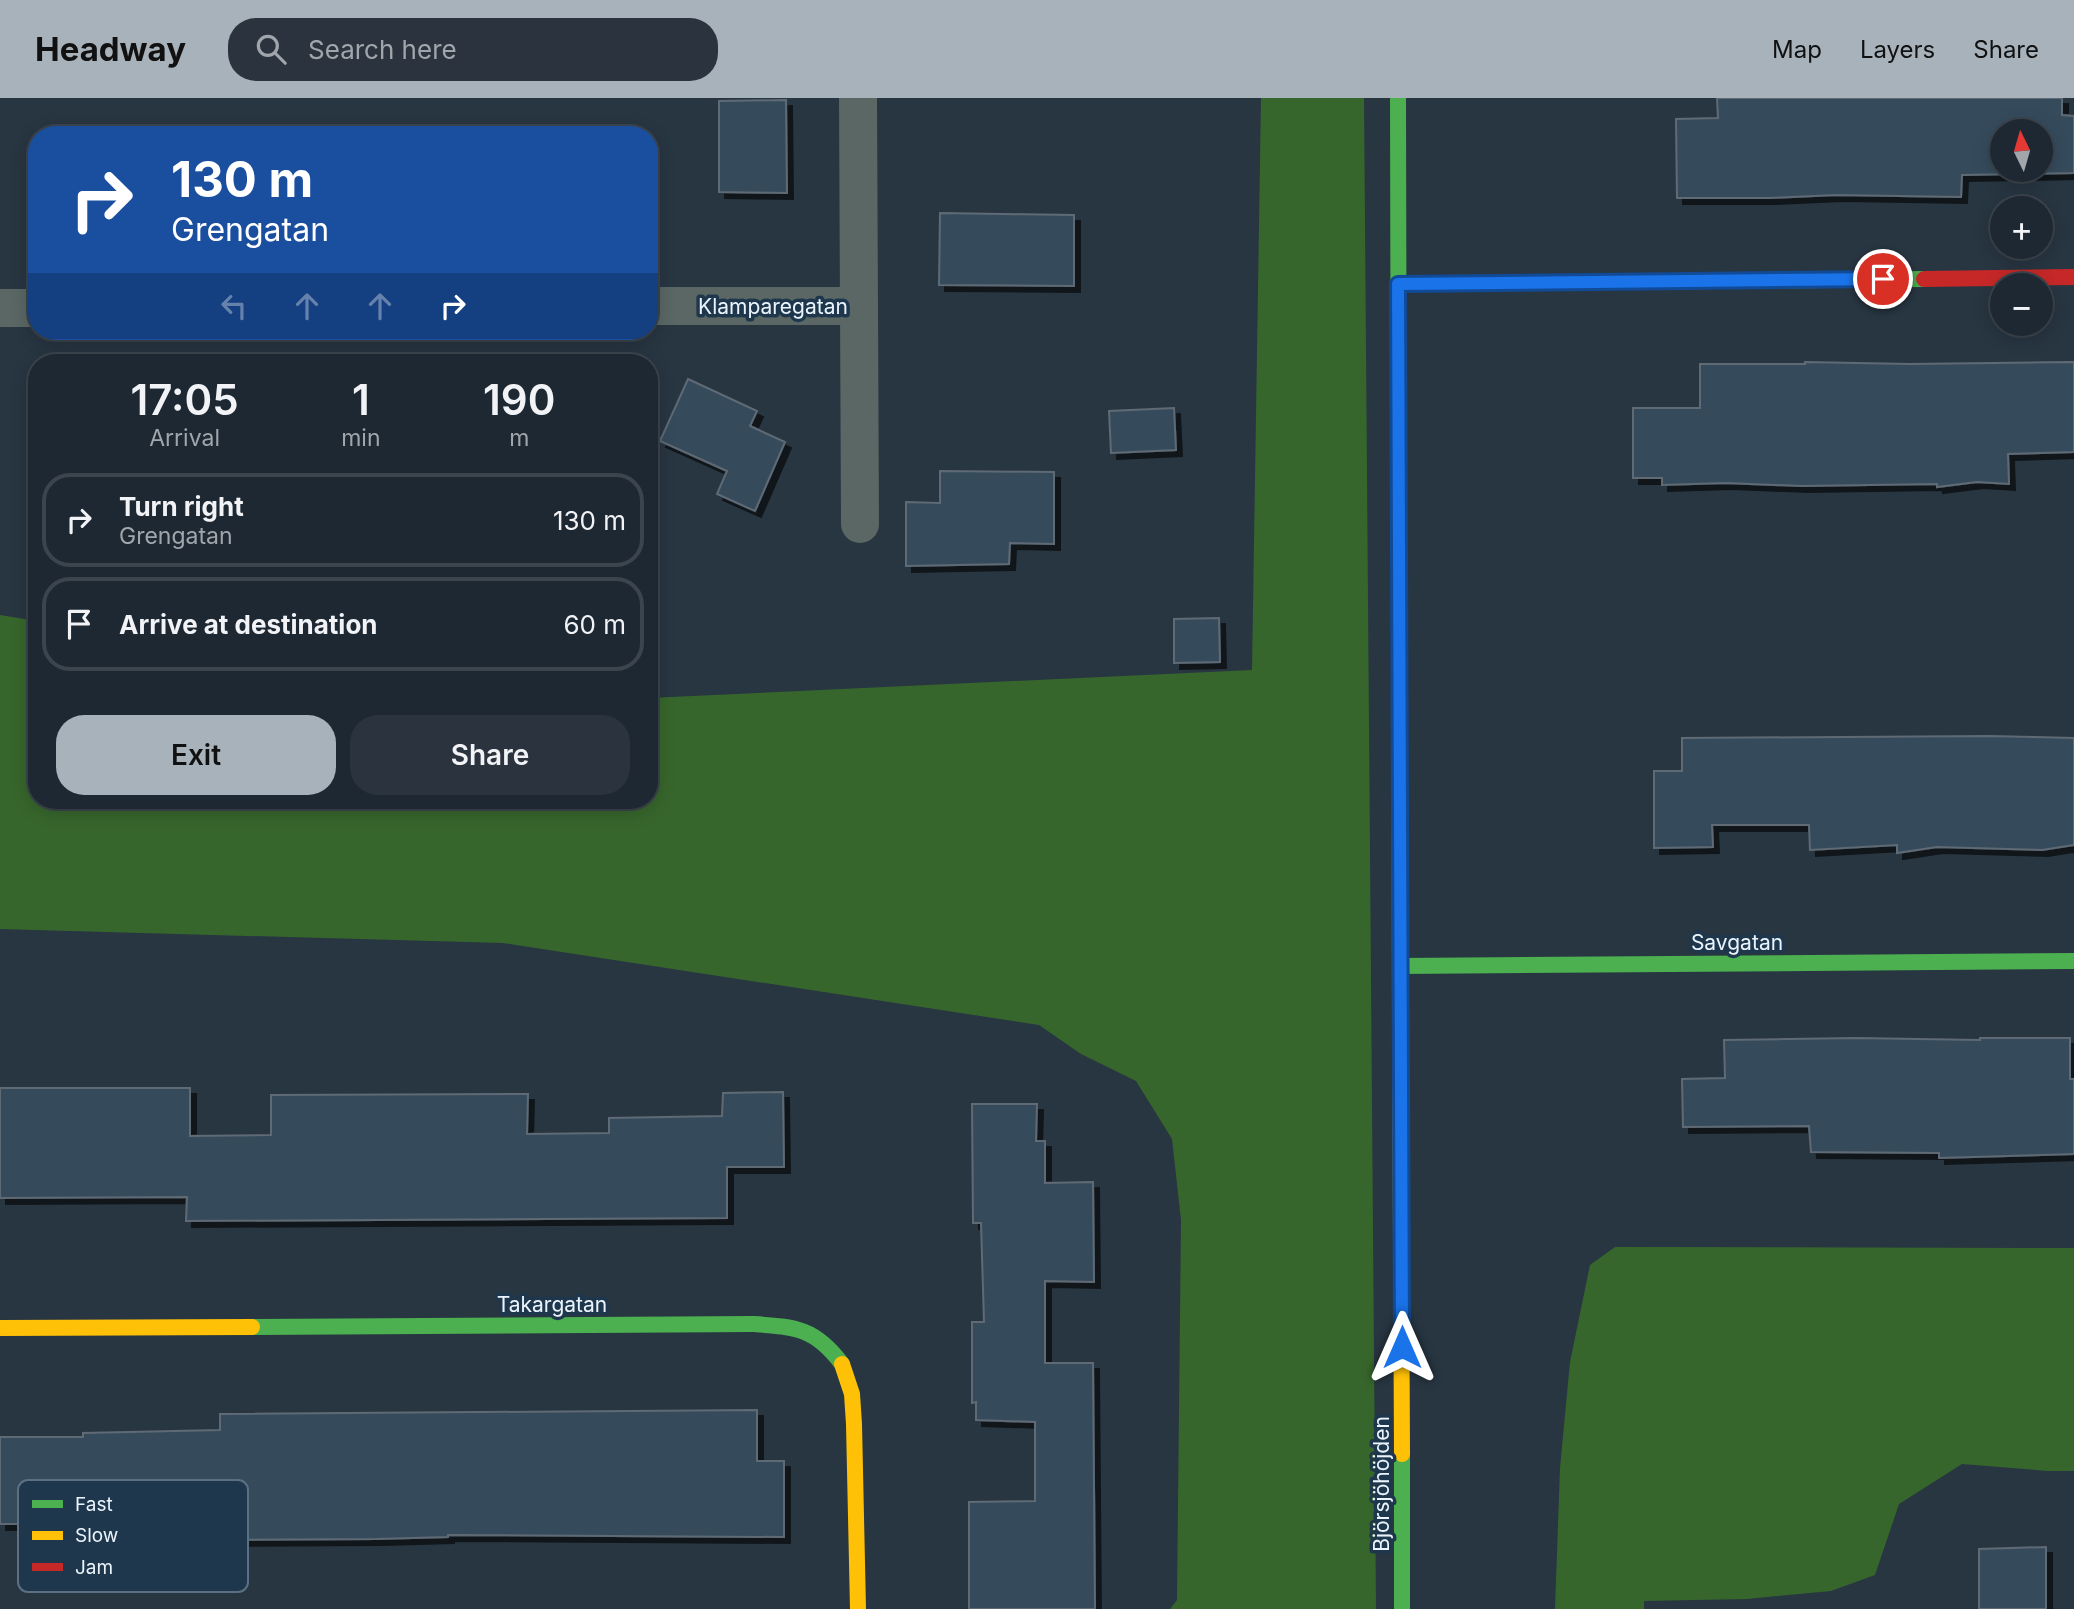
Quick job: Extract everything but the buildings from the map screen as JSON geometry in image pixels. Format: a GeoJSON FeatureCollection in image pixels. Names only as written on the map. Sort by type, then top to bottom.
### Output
{"type":"FeatureCollection","features":[{"type":"Feature","properties":{"kind":"street","name":"Klamparegatan"},"geometry":{"type":"LineString","coordinates":[[658,306],[858,306],[858,98]]}},
{"type":"Feature","properties":{"kind":"street","name":"Björsjöhöjden"},"geometry":{"type":"LineString","coordinates":[[1398,98],[1402,1609]]}},
{"type":"Feature","properties":{"kind":"street"},"geometry":{"type":"LineString","coordinates":[[1398,284],[2074,277]]}},
{"type":"Feature","properties":{"kind":"street"},"geometry":{"type":"LineString","coordinates":[[858,306],[860,524]]}},
{"type":"Feature","properties":{"kind":"street"},"geometry":{"type":"LineString","coordinates":[[0,308],[28,308]]}},
{"type":"Feature","properties":{"kind":"street","name":"Savgatan"},"geometry":{"type":"LineString","coordinates":[[1400,966],[2074,961]]}},
{"type":"Feature","properties":{"kind":"street","name":"Takargatan"},"geometry":{"type":"LineString","coordinates":[[0,1328],[753,1324],[786,1326],[813,1334],[832,1350],[844,1366],[852,1394],[856,1461],[858,1609]]}},
{"type":"Feature","properties":{"kind":"green space"},"geometry":{"type":"Polygon","coordinates":[[[1261,98],[1364,98],[1376,1609],[1170,1609],[1177,1600],[1181,1220],[1172,1139],[1136,1081],[1081,1054],[1039,1025],[503,943],[0,929],[0,615],[28,620],[28,809],[658,809],[658,698],[1252,670],[1261,98]]]}},
{"type":"Feature","properties":{"kind":"green space"},"geometry":{"type":"Polygon","coordinates":[[[1615,1247],[2074,1248],[2074,1471],[1962,1464],[1899,1504],[1875,1575],[1831,1591],[1747,1599],[1644,1601],[1644,1609],[1555,1609],[1560,1468],[1570,1362],[1590,1265],[1615,1247]]]}},
{"type":"Feature","properties":{"kind":"traffic: fast"},"geometry":{"type":"LineString","coordinates":[[1398,98],[1400,1019]]}},
{"type":"Feature","properties":{"kind":"traffic: fast"},"geometry":{"type":"LineString","coordinates":[[1398,284],[1924,279]]}},
{"type":"Feature","properties":{"kind":"traffic: fast"},"geometry":{"type":"LineString","coordinates":[[1400,966],[2074,961]]}},
{"type":"Feature","properties":{"kind":"traffic: fast"},"geometry":{"type":"LineString","coordinates":[[252,1327],[753,1324],[793,1328],[813,1336],[842,1364]]}},
{"type":"Feature","properties":{"kind":"traffic: fast"},"geometry":{"type":"LineString","coordinates":[[1402,1454],[1402,1609]]}},
{"type":"Feature","properties":{"kind":"traffic: slow"},"geometry":{"type":"LineString","coordinates":[[1400,1019],[1402,1454]]}},
{"type":"Feature","properties":{"kind":"traffic: slow"},"geometry":{"type":"LineString","coordinates":[[0,1328],[252,1327]]}},
{"type":"Feature","properties":{"kind":"traffic: slow"},"geometry":{"type":"LineString","coordinates":[[842,1364],[852,1394],[854,1424],[858,1609]]}},
{"type":"Feature","properties":{"kind":"traffic: jam"},"geometry":{"type":"LineString","coordinates":[[1924,279],[2074,277]]}},
{"type":"Feature","properties":{"kind":"route"},"geometry":{"type":"LineString","coordinates":[[1402,1347],[1398,284],[1883,279]]}}]}
